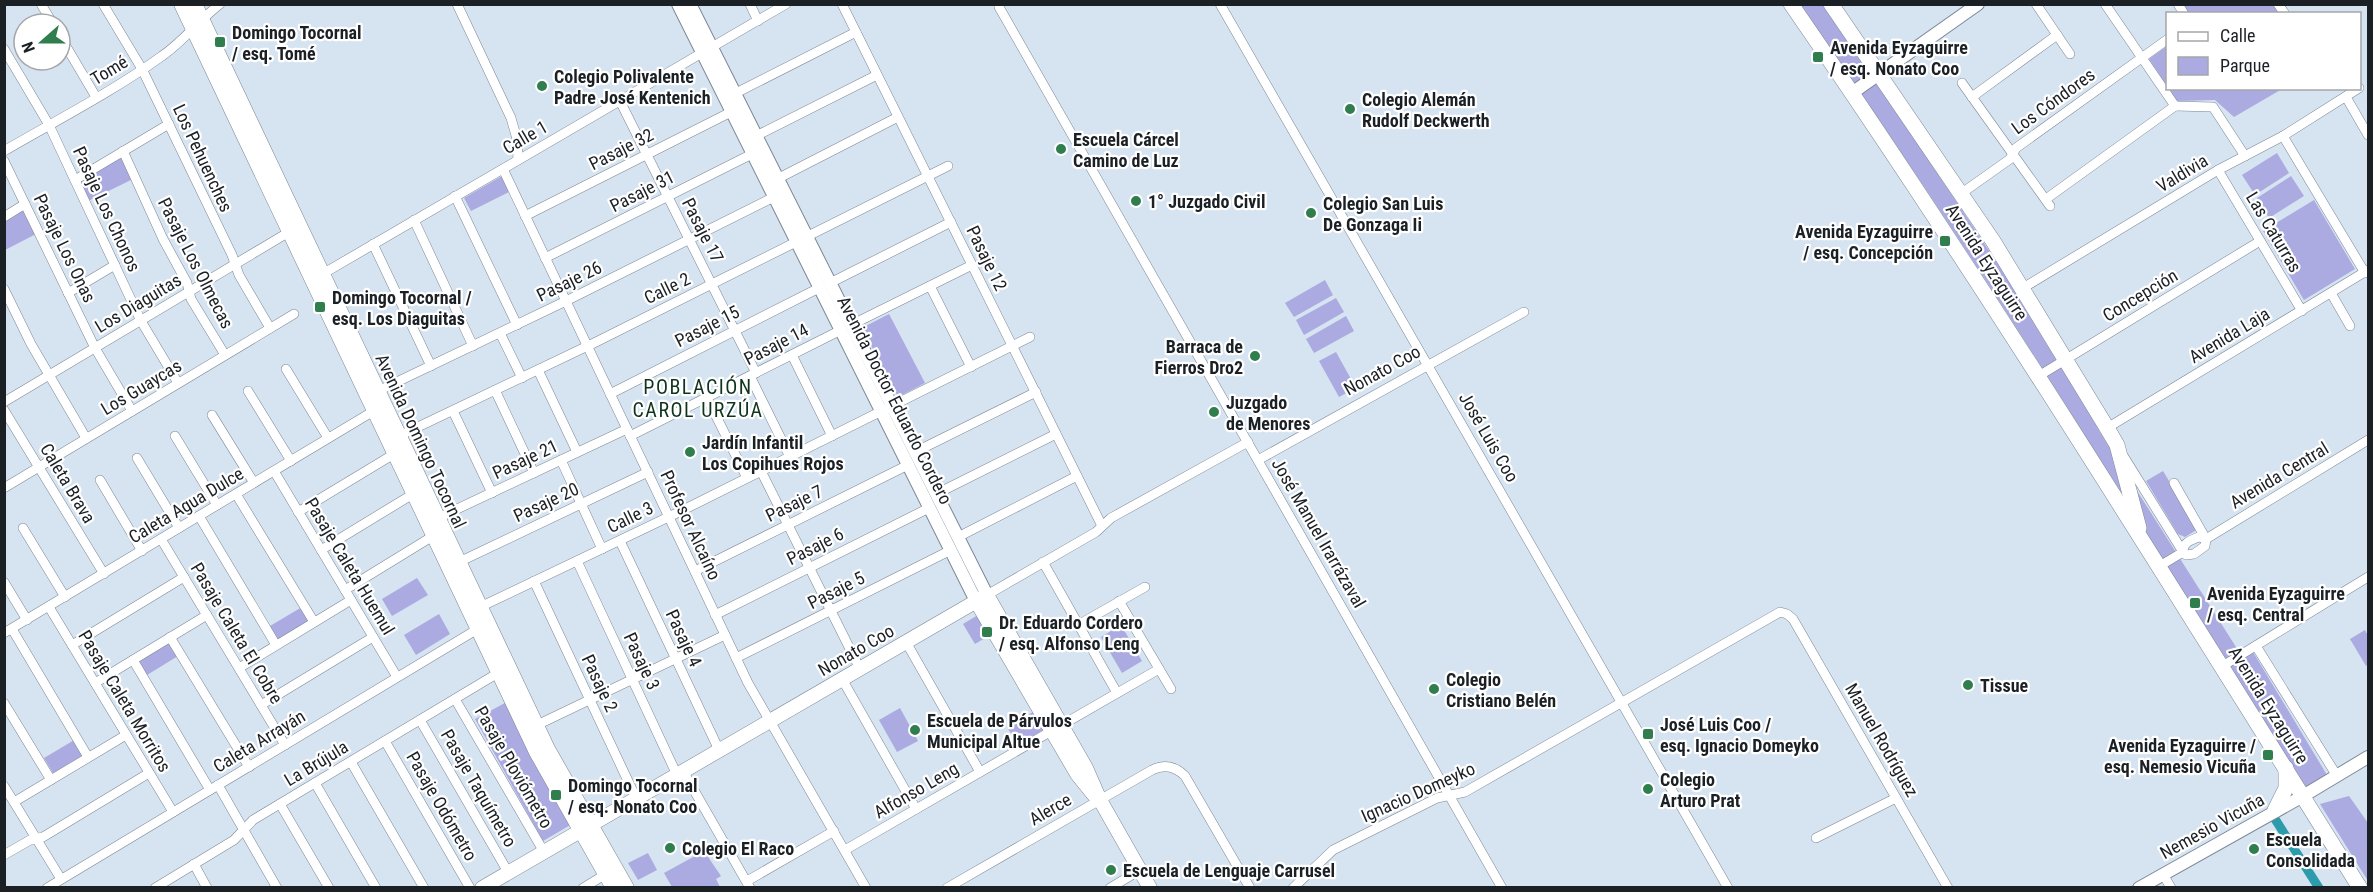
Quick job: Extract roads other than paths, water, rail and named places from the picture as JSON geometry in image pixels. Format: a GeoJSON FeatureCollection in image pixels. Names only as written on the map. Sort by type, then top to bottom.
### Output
{"type":"FeatureCollection","features":[{"type":"Feature","properties":{"kind":"main road","name":"Avenida Domingo Tocornal"},"geometry":{"type":"LineString","coordinates":[[181,4],[289,232],[317,278],[378,391],[379,408],[399,436],[459,562],[475,609]]}},
{"type":"Feature","properties":{"kind":"main road","name":"Avenida Domingo Tocornal"},"geometry":{"type":"LineString","coordinates":[[195,4],[317,278],[379,408],[394,454],[433,536],[537,725],[614,888]]}},
{"type":"Feature","properties":{"kind":"main road","name":"Avenida Eyzaguirre"},"geometry":{"type":"LineString","coordinates":[[1791,4],[1964,262],[2360,888]]}},
{"type":"Feature","properties":{"kind":"main road","name":"Avenida Eyzaguirre"},"geometry":{"type":"LineString","coordinates":[[1831,4],[1962,194],[2108,429],[2117,445],[2144,546]]}},
{"type":"Feature","properties":{"kind":"main road","name":"Nonato Coo"},"geometry":{"type":"LineString","coordinates":[[482,888],[981,598]]}},
{"type":"Feature","properties":{"kind":"main road","name":"Avenida Doctor Eduardo Cordero"},"geometry":{"type":"LineString","coordinates":[[981,598],[1057,728],[1086,768],[1100,800],[1150,888]]}},
{"type":"Feature","properties":{"kind":"main road","name":"Avenida Domingo Tocornal"},"geometry":{"type":"LineString","coordinates":[[483,626],[498,673],[536,752],[627,888]]}},
{"type":"Feature","properties":{"kind":"main road"},"geometry":{"type":"LineString","coordinates":[[2275,810],[2286,788],[2286,768]]}},
{"type":"Feature","properties":{"kind":"street","name":"Los Pehuenches"},"geometry":{"type":"LineString","coordinates":[[103,4],[142,69],[238,274],[270,328]]}},
{"type":"Feature","properties":{"kind":"street","name":"Tomé"},"geometry":{"type":"LineString","coordinates":[[4,151],[172,49],[193,30],[201,18],[220,4]]}},
{"type":"Feature","properties":{"kind":"street"},"geometry":{"type":"LineString","coordinates":[[457,4],[511,118],[517,139],[518,160]]}},
{"type":"Feature","properties":{"kind":"street","name":"Avenida Doctor Eduardo Cordero"},"geometry":{"type":"LineString","coordinates":[[678,4],[735,94],[777,179],[802,240],[886,409],[908,465],[951,550],[981,598]]}},
{"type":"Feature","properties":{"kind":"street","name":"Avenida Doctor Eduardo Cordero"},"geometry":{"type":"LineString","coordinates":[[690,4],[731,112],[774,197],[802,240]]}},
{"type":"Feature","properties":{"kind":"street"},"geometry":{"type":"LineString","coordinates":[[750,4],[758,21]]}},
{"type":"Feature","properties":{"kind":"street","name":"Calle 1"},"geometry":{"type":"LineString","coordinates":[[317,278],[786,4]]}},
{"type":"Feature","properties":{"kind":"street","name":"Pasaje 12"},"geometry":{"type":"LineString","coordinates":[[842,4],[1102,526]]}},
{"type":"Feature","properties":{"kind":"street","name":"José Luis Coo"},"geometry":{"type":"LineString","coordinates":[[1220,4],[1728,888]]}},
{"type":"Feature","properties":{"kind":"street"},"geometry":{"type":"LineString","coordinates":[[1852,93],[1978,4]]}},
{"type":"Feature","properties":{"kind":"street"},"geometry":{"type":"LineString","coordinates":[[2036,4],[2070,54]]}},
{"type":"Feature","properties":{"kind":"street"},"geometry":{"type":"LineString","coordinates":[[2104,4],[2175,106]]}},
{"type":"Feature","properties":{"kind":"street","name":"José Manuel Irarrázaval"},"geometry":{"type":"LineString","coordinates":[[999,7],[1502,888]]}},
{"type":"Feature","properties":{"kind":"street"},"geometry":{"type":"LineString","coordinates":[[735,94],[856,32]]}},
{"type":"Feature","properties":{"kind":"street"},"geometry":{"type":"LineString","coordinates":[[1972,97],[2056,35]]}},
{"type":"Feature","properties":{"kind":"street","name":"Los Cóndores"},"geometry":{"type":"LineString","coordinates":[[1962,194],[2010,159],[2016,148],[2166,40]]}},
{"type":"Feature","properties":{"kind":"street","name":"Pasaje Los Chonos"},"geometry":{"type":"LineString","coordinates":[[4,49],[49,125],[141,321],[178,383]]}},
{"type":"Feature","properties":{"kind":"street"},"geometry":{"type":"LineString","coordinates":[[72,56],[96,97]]}},
{"type":"Feature","properties":{"kind":"street"},"geometry":{"type":"LineString","coordinates":[[756,136],[877,75]]}},
{"type":"Feature","properties":{"kind":"street"},"geometry":{"type":"LineString","coordinates":[[1962,83],[2048,203],[2175,106],[2213,107],[2245,156]]}},
{"type":"Feature","properties":{"kind":"street","name":"Valdivia"},"geometry":{"type":"LineString","coordinates":[[2022,288],[2218,170],[2283,136],[2356,90]]}},
{"type":"Feature","properties":{"kind":"street"},"geometry":{"type":"LineString","coordinates":[[2346,97],[2368,135]]}},
{"type":"Feature","properties":{"kind":"street","name":"Pasaje 17"},"geometry":{"type":"LineString","coordinates":[[620,101],[735,331],[790,457]]}},
{"type":"Feature","properties":{"kind":"street","name":"Pasaje 32"},"geometry":{"type":"LineString","coordinates":[[525,216],[731,112]]}},
{"type":"Feature","properties":{"kind":"street"},"geometry":{"type":"LineString","coordinates":[[777,179],[898,117]]}},
{"type":"Feature","properties":{"kind":"street"},"geometry":{"type":"LineString","coordinates":[[75,180],[169,124]]}},
{"type":"Feature","properties":{"kind":"street"},"geometry":{"type":"LineString","coordinates":[[2283,136],[2367,272]]}},
{"type":"Feature","properties":{"kind":"street","name":"Pasaje Los Olmecas"},"geometry":{"type":"LineString","coordinates":[[123,151],[189,292],[225,355]]}},
{"type":"Feature","properties":{"kind":"street","name":"Pasaje 31"},"geometry":{"type":"LineString","coordinates":[[546,258],[752,154]]}},
{"type":"Feature","properties":{"kind":"street","name":"Pasaje Los Onas"},"geometry":{"type":"LineString","coordinates":[[4,160],[95,348],[132,411]]}},
{"type":"Feature","properties":{"kind":"street","name":"Calle 2"},"geometry":{"type":"LineString","coordinates":[[399,436],[588,346],[948,166]]}},
{"type":"Feature","properties":{"kind":"street","name":"Profesor Alcaíno"},"geometry":{"type":"LineString","coordinates":[[503,168],[736,658],[865,887]]}},
{"type":"Feature","properties":{"kind":"street","name":"Las Caturras"},"geometry":{"type":"LineString","coordinates":[[2218,170],[2302,311]]}},
{"type":"Feature","properties":{"kind":"street"},"geometry":{"type":"LineString","coordinates":[[455,196],[516,325]]}},
{"type":"Feature","properties":{"kind":"street","name":"Pasaje 26"},"geometry":{"type":"LineString","coordinates":[[378,391],[566,301],[774,197]]}},
{"type":"Feature","properties":{"kind":"street"},"geometry":{"type":"LineString","coordinates":[[4,217],[25,204]]}},
{"type":"Feature","properties":{"kind":"street"},"geometry":{"type":"LineString","coordinates":[[414,220],[473,346]]}},
{"type":"Feature","properties":{"kind":"street","name":"Pasaje 15"},"geometry":{"type":"LineString","coordinates":[[610,394],[951,222]]}},
{"type":"Feature","properties":{"kind":"street","name":"Los Diaguitas"},"geometry":{"type":"LineString","coordinates":[[4,402],[289,232]]}},
{"type":"Feature","properties":{"kind":"street","name":"Concepción"},"geometry":{"type":"LineString","coordinates":[[2037,377],[2260,241]]}},
{"type":"Feature","properties":{"kind":"street"},"geometry":{"type":"LineString","coordinates":[[373,244],[431,366]]}},
{"type":"Feature","properties":{"kind":"street"},"geometry":{"type":"LineString","coordinates":[[68,292],[115,265]]}},
{"type":"Feature","properties":{"kind":"street","name":"Pasaje 14"},"geometry":{"type":"LineString","coordinates":[[629,433],[707,398],[972,265]]}},
{"type":"Feature","properties":{"kind":"street","name":"Avenida Laja"},"geometry":{"type":"LineString","coordinates":[[2108,429],[2367,272]]}},
{"type":"Feature","properties":{"kind":"street"},"geometry":{"type":"LineString","coordinates":[[930,286],[971,367]]}},
{"type":"Feature","properties":{"kind":"street"},"geometry":{"type":"LineString","coordinates":[[4,289],[86,438]]}},
{"type":"Feature","properties":{"kind":"street"},"geometry":{"type":"LineString","coordinates":[[2331,293],[2350,326]]}},
{"type":"Feature","properties":{"kind":"street","name":"Nonato Coo"},"geometry":{"type":"LineString","coordinates":[[1258,460],[1524,312]]}},
{"type":"Feature","properties":{"kind":"street","name":"Los Guaycas"},"geometry":{"type":"LineString","coordinates":[[4,488],[294,314]]}},
{"type":"Feature","properties":{"kind":"street"},"geometry":{"type":"LineString","coordinates":[[500,333],[522,378]]}},
{"type":"Feature","properties":{"kind":"street","name":"Calle 3"},"geometry":{"type":"LineString","coordinates":[[475,609],[669,517],[1030,337]]}},
{"type":"Feature","properties":{"kind":"street"},"geometry":{"type":"LineString","coordinates":[[792,355],[832,436]]}},
{"type":"Feature","properties":{"kind":"street"},"geometry":{"type":"LineString","coordinates":[[286,369],[328,438]]}},
{"type":"Feature","properties":{"kind":"street"},"geometry":{"type":"LineString","coordinates":[[538,370],[577,452]]}},
{"type":"Feature","properties":{"kind":"street"},"geometry":{"type":"LineString","coordinates":[[495,390],[534,473]]}},
{"type":"Feature","properties":{"kind":"street"},"geometry":{"type":"LineString","coordinates":[[248,391],[291,461]]}},
{"type":"Feature","properties":{"kind":"street"},"geometry":{"type":"LineString","coordinates":[[915,452],[1035,392]]}},
{"type":"Feature","properties":{"kind":"street"},"geometry":{"type":"LineString","coordinates":[[707,398],[747,478]]}},
{"type":"Feature","properties":{"kind":"street","name":"Caleta Agua Dulce"},"geometry":{"type":"LineString","coordinates":[[8,631],[379,408]]}},
{"type":"Feature","properties":{"kind":"street","name":"Avenida Doctor Eduardo Cordero"},"geometry":{"type":"LineString","coordinates":[[886,409],[915,452],[958,537],[981,598]]}},
{"type":"Feature","properties":{"kind":"street","name":"Caleta Brava"},"geometry":{"type":"LineString","coordinates":[[4,410],[104,574]]}},
{"type":"Feature","properties":{"kind":"street"},"geometry":{"type":"LineString","coordinates":[[453,411],[492,493]]}},
{"type":"Feature","properties":{"kind":"street"},"geometry":{"type":"LineString","coordinates":[[212,415],[254,483]]}},
{"type":"Feature","properties":{"kind":"street","name":"Pasaje 21"},"geometry":{"type":"LineString","coordinates":[[438,518],[577,452],[629,433]]}},
{"type":"Feature","properties":{"kind":"street"},"geometry":{"type":"LineString","coordinates":[[936,494],[1056,434]]}},
{"type":"Feature","properties":{"kind":"street"},"geometry":{"type":"LineString","coordinates":[[175,436],[217,505]]}},
{"type":"Feature","properties":{"kind":"street","name":"Avenida Central"},"geometry":{"type":"LineString","coordinates":[[2158,567],[2183,552],[2186,555],[2194,554],[2205,546],[2206,538],[2368,440]]}},
{"type":"Feature","properties":{"kind":"street","name":"Nonato Coo"},"geometry":{"type":"LineString","coordinates":[[981,598],[1112,518],[1248,442]]}},
{"type":"Feature","properties":{"kind":"street","name":"Avenida Eyzaguirre"},"geometry":{"type":"LineString","coordinates":[[2117,445],[2183,552]]}},
{"type":"Feature","properties":{"kind":"street"},"geometry":{"type":"LineString","coordinates":[[298,512],[394,454]]}},
{"type":"Feature","properties":{"kind":"street"},"geometry":{"type":"LineString","coordinates":[[138,458],[179,528]]}},
{"type":"Feature","properties":{"kind":"street"},"geometry":{"type":"LineString","coordinates":[[561,460],[602,549]]}},
{"type":"Feature","properties":{"kind":"street","name":"Pasaje 7"},"geometry":{"type":"LineString","coordinates":[[695,571],[908,465]]}},
{"type":"Feature","properties":{"kind":"street","name":"Pasaje Caleta Huemul"},"geometry":{"type":"LineString","coordinates":[[274,471],[397,677]]}},
{"type":"Feature","properties":{"kind":"street"},"geometry":{"type":"LineString","coordinates":[[761,471],[860,669]]}},
{"type":"Feature","properties":{"kind":"street","name":"Pasaje 20"},"geometry":{"type":"LineString","coordinates":[[459,562],[648,472]]}},
{"type":"Feature","properties":{"kind":"street"},"geometry":{"type":"LineString","coordinates":[[958,537],[1077,476]]}},
{"type":"Feature","properties":{"kind":"street"},"geometry":{"type":"LineString","coordinates":[[99,480],[142,550]]}},
{"type":"Feature","properties":{"kind":"street"},"geometry":{"type":"LineString","coordinates":[[2174,483],[2206,538]]}},
{"type":"Feature","properties":{"kind":"street"},"geometry":{"type":"LineString","coordinates":[[236,494],[314,622]]}},
{"type":"Feature","properties":{"kind":"street"},"geometry":{"type":"LineString","coordinates":[[321,550],[413,494]]}},
{"type":"Feature","properties":{"kind":"street","name":"Pasaje 6"},"geometry":{"type":"LineString","coordinates":[[716,615],[929,508]]}},
{"type":"Feature","properties":{"kind":"street"},"geometry":{"type":"LineString","coordinates":[[199,516],[276,645]]}},
{"type":"Feature","properties":{"kind":"street"},"geometry":{"type":"LineString","coordinates":[[23,528],[65,597]]}},
{"type":"Feature","properties":{"kind":"street"},"geometry":{"type":"LineString","coordinates":[[345,590],[433,536]]}},
{"type":"Feature","properties":{"kind":"street","name":"Pasaje Caleta El Cobre"},"geometry":{"type":"LineString","coordinates":[[161,539],[285,745]]}},
{"type":"Feature","properties":{"kind":"street","name":"Pasaje 4"},"geometry":{"type":"LineString","coordinates":[[620,541],[719,750]]}},
{"type":"Feature","properties":{"kind":"street","name":"Pasaje 5"},"geometry":{"type":"LineString","coordinates":[[736,658],[951,550]]}},
{"type":"Feature","properties":{"kind":"street","name":"Pasaje 3"},"geometry":{"type":"LineString","coordinates":[[577,561],[680,773],[748,884]]}},
{"type":"Feature","properties":{"kind":"street"},"geometry":{"type":"LineString","coordinates":[[1043,562],[1117,693]]}},
{"type":"Feature","properties":{"kind":"street"},"geometry":{"type":"LineString","coordinates":[[72,645],[184,577]]}},
{"type":"Feature","properties":{"kind":"street"},"geometry":{"type":"LineString","coordinates":[[2221,666],[2368,577]]}},
{"type":"Feature","properties":{"kind":"street","name":"Pasaje 2"},"geometry":{"type":"LineString","coordinates":[[534,581],[636,798]]}},
{"type":"Feature","properties":{"kind":"street"},"geometry":{"type":"LineString","coordinates":[[4,582],[27,620]]}},
{"type":"Feature","properties":{"kind":"street"},"geometry":{"type":"LineString","coordinates":[[1078,625],[1145,587]]}},
{"type":"Feature","properties":{"kind":"street"},"geometry":{"type":"LineString","coordinates":[[238,668],[351,600]]}},
{"type":"Feature","properties":{"kind":"street"},"geometry":{"type":"LineString","coordinates":[[1119,601],[1171,689]]}},
{"type":"Feature","properties":{"kind":"street","name":"Pasaje Caleta Morritos"},"geometry":{"type":"LineString","coordinates":[[49,607],[173,812]]}},
{"type":"Feature","properties":{"kind":"street","name":"Ignacio Domeyko"},"geometry":{"type":"LineString","coordinates":[[1293,888],[1334,850],[1432,800],[1465,792],[1772,615],[1784,613]]}},
{"type":"Feature","properties":{"kind":"street","name":"Manuel Rodríguez"},"geometry":{"type":"LineString","coordinates":[[1784,613],[1793,619],[1948,888]]}},
{"type":"Feature","properties":{"kind":"street"},"geometry":{"type":"LineString","coordinates":[[95,683],[207,615]]}},
{"type":"Feature","properties":{"kind":"street","name":"Caleta Arrayán"},"geometry":{"type":"LineString","coordinates":[[47,888],[483,626]]}},
{"type":"Feature","properties":{"kind":"street"},"geometry":{"type":"LineString","coordinates":[[8,631],[88,758]]}},
{"type":"Feature","properties":{"kind":"street"},"geometry":{"type":"LineString","coordinates":[[537,725],[725,635]]}},
{"type":"Feature","properties":{"kind":"street"},"geometry":{"type":"LineString","coordinates":[[170,637],[249,767]]}},
{"type":"Feature","properties":{"kind":"street"},"geometry":{"type":"LineString","coordinates":[[261,705],[373,637]]}},
{"type":"Feature","properties":{"kind":"street"},"geometry":{"type":"LineString","coordinates":[[906,642],[980,772]]}},
{"type":"Feature","properties":{"kind":"street"},"geometry":{"type":"LineString","coordinates":[[2256,646],[2337,776]]}},
{"type":"Feature","properties":{"kind":"street"},"geometry":{"type":"LineString","coordinates":[[133,660],[244,830],[277,888]]}},
{"type":"Feature","properties":{"kind":"street","name":"Alfonso Leng"},"geometry":{"type":"LineString","coordinates":[[845,850],[1159,669]]}},
{"type":"Feature","properties":{"kind":"street","name":"La Brújula"},"geometry":{"type":"LineString","coordinates":[[155,888],[237,838],[253,820],[498,673]]}},
{"type":"Feature","properties":{"kind":"street"},"geometry":{"type":"LineString","coordinates":[[842,679],[916,809]]}},
{"type":"Feature","properties":{"kind":"street","name":"Pasaje Ploviómetro"},"geometry":{"type":"LineString","coordinates":[[455,699],[544,852]]}},
{"type":"Feature","properties":{"kind":"street"},"geometry":{"type":"LineString","coordinates":[[4,703],[51,780]]}},
{"type":"Feature","properties":{"kind":"street","name":"Pasaje Taquímetro"},"geometry":{"type":"LineString","coordinates":[[420,720],[508,872]]}},
{"type":"Feature","properties":{"kind":"street"},"geometry":{"type":"LineString","coordinates":[[10,799],[51,780],[126,735]]}},
{"type":"Feature","properties":{"kind":"street","name":"Pasaje Odómetro"},"geometry":{"type":"LineString","coordinates":[[385,741],[470,888]]}},
{"type":"Feature","properties":{"kind":"street","name":"Nemesio Vicuña"},"geometry":{"type":"LineString","coordinates":[[2139,888],[2368,757]]}},
{"type":"Feature","properties":{"kind":"street"},"geometry":{"type":"LineString","coordinates":[[351,762],[424,888]]}},
{"type":"Feature","properties":{"kind":"street","name":"Alerce"},"geometry":{"type":"LineString","coordinates":[[947,888],[1156,768],[1172,768],[1182,772],[1188,781],[1250,888]]}},
{"type":"Feature","properties":{"kind":"street"},"geometry":{"type":"LineString","coordinates":[[4,855],[36,838],[43,837],[149,773]]}},
{"type":"Feature","properties":{"kind":"street"},"geometry":{"type":"LineString","coordinates":[[315,783],[376,888]]}},
{"type":"Feature","properties":{"kind":"street"},"geometry":{"type":"LineString","coordinates":[[4,786],[61,879]]}},
{"type":"Feature","properties":{"kind":"street"},"geometry":{"type":"LineString","coordinates":[[1816,838],[1896,798]]}},
{"type":"Feature","properties":{"kind":"street"},"geometry":{"type":"LineString","coordinates":[[280,804],[329,888]]}},
{"type":"Feature","properties":{"kind":"street"},"geometry":{"type":"LineString","coordinates":[[748,884],[834,831]]}},
{"type":"Feature","properties":{"kind":"street"},"geometry":{"type":"LineString","coordinates":[[194,864],[207,888]]}},
{"type":"Feature","properties":{"kind":"street"},"geometry":{"type":"LineString","coordinates":[[1110,888],[1140,870]]}},
{"type":"Feature","properties":{"kind":"street"},"geometry":{"type":"LineString","coordinates":[[583,888],[606,874]]}},
{"type":"Feature","properties":{"kind":"street"},"geometry":{"type":"LineString","coordinates":[[2163,874],[2171,888]]}},
{"type":"Feature","properties":{"kind":"waterway"},"geometry":{"type":"LineString","coordinates":[[2275,819],[2319,888]]}},
{"type":"Feature","properties":{"kind":"place","name":"Domingo Tocornal / esq. Tomé"},"geometry":{"type":"Point","coordinates":[220,42]}},
{"type":"Feature","properties":{"kind":"place","name":"Avenida Eyzaguirre / esq. Nonato Coo"},"geometry":{"type":"Point","coordinates":[1818,57]}},
{"type":"Feature","properties":{"kind":"place","name":"Colegio Polivalente Padre José Kentenich"},"geometry":{"type":"Point","coordinates":[542,86]}},
{"type":"Feature","properties":{"kind":"place","name":"Colegio Alemán Rudolf Deckwerth"},"geometry":{"type":"Point","coordinates":[1350,109]}},
{"type":"Feature","properties":{"kind":"place","name":"Escuela Cárcel Camino de Luz"},"geometry":{"type":"Point","coordinates":[1061,149]}},
{"type":"Feature","properties":{"kind":"place","name":"1° Juzgado Civil"},"geometry":{"type":"Point","coordinates":[1136,201]}},
{"type":"Feature","properties":{"kind":"place","name":"Colegio San Luis De Gonzaga Ii"},"geometry":{"type":"Point","coordinates":[1311,213]}},
{"type":"Feature","properties":{"kind":"place","name":"Avenida Eyzaguirre / esq. Concepción"},"geometry":{"type":"Point","coordinates":[1945,241]}},
{"type":"Feature","properties":{"kind":"place","name":"Domingo Tocornal / esq. Los Diaguitas"},"geometry":{"type":"Point","coordinates":[320,307]}},
{"type":"Feature","properties":{"kind":"place","name":"Barraca de Fierros Dro2"},"geometry":{"type":"Point","coordinates":[1255,356]}},
{"type":"Feature","properties":{"kind":"place","name":"Juzgado de Menores"},"geometry":{"type":"Point","coordinates":[1214,412]}},
{"type":"Feature","properties":{"kind":"place","name":"Jardín Infantil Los Copihues Rojos"},"geometry":{"type":"Point","coordinates":[690,452]}},
{"type":"Feature","properties":{"kind":"place","name":"Avenida Eyzaguirre / esq. Central"},"geometry":{"type":"Point","coordinates":[2195,603]}},
{"type":"Feature","properties":{"kind":"place","name":"Dr. Eduardo Cordero / esq. Alfonso Leng"},"geometry":{"type":"Point","coordinates":[987,632]}},
{"type":"Feature","properties":{"kind":"place","name":"Tissue"},"geometry":{"type":"Point","coordinates":[1968,685]}},
{"type":"Feature","properties":{"kind":"place","name":"Colegio Cristiano Belén"},"geometry":{"type":"Point","coordinates":[1434,689]}},
{"type":"Feature","properties":{"kind":"place","name":"Escuela de Párvulos Municipal Altue"},"geometry":{"type":"Point","coordinates":[915,730]}},
{"type":"Feature","properties":{"kind":"place","name":"José Luis Coo / esq. Ignacio Domeyko"},"geometry":{"type":"Point","coordinates":[1648,734]}},
{"type":"Feature","properties":{"kind":"place","name":"Avenida Eyzaguirre / esq. Nemesio Vicuña"},"geometry":{"type":"Point","coordinates":[2268,755]}},
{"type":"Feature","properties":{"kind":"place","name":"Colegio Arturo Prat"},"geometry":{"type":"Point","coordinates":[1648,789]}},
{"type":"Feature","properties":{"kind":"place","name":"Domingo Tocornal / esq. Nonato Coo"},"geometry":{"type":"Point","coordinates":[556,795]}},
{"type":"Feature","properties":{"kind":"place","name":"Colegio El Raco"},"geometry":{"type":"Point","coordinates":[670,848]}},
{"type":"Feature","properties":{"kind":"place","name":"Escuela Consolidada"},"geometry":{"type":"Point","coordinates":[2254,849]}},
{"type":"Feature","properties":{"kind":"place","name":"Escuela de Lenguaje Carrusel"},"geometry":{"type":"Point","coordinates":[1111,870]}},
{"type":"Feature","properties":{"kind":"district","name":"POBLACIÓN CAROL URZÚA"},"geometry":{"type":"Point","coordinates":[698,398]}}]}
